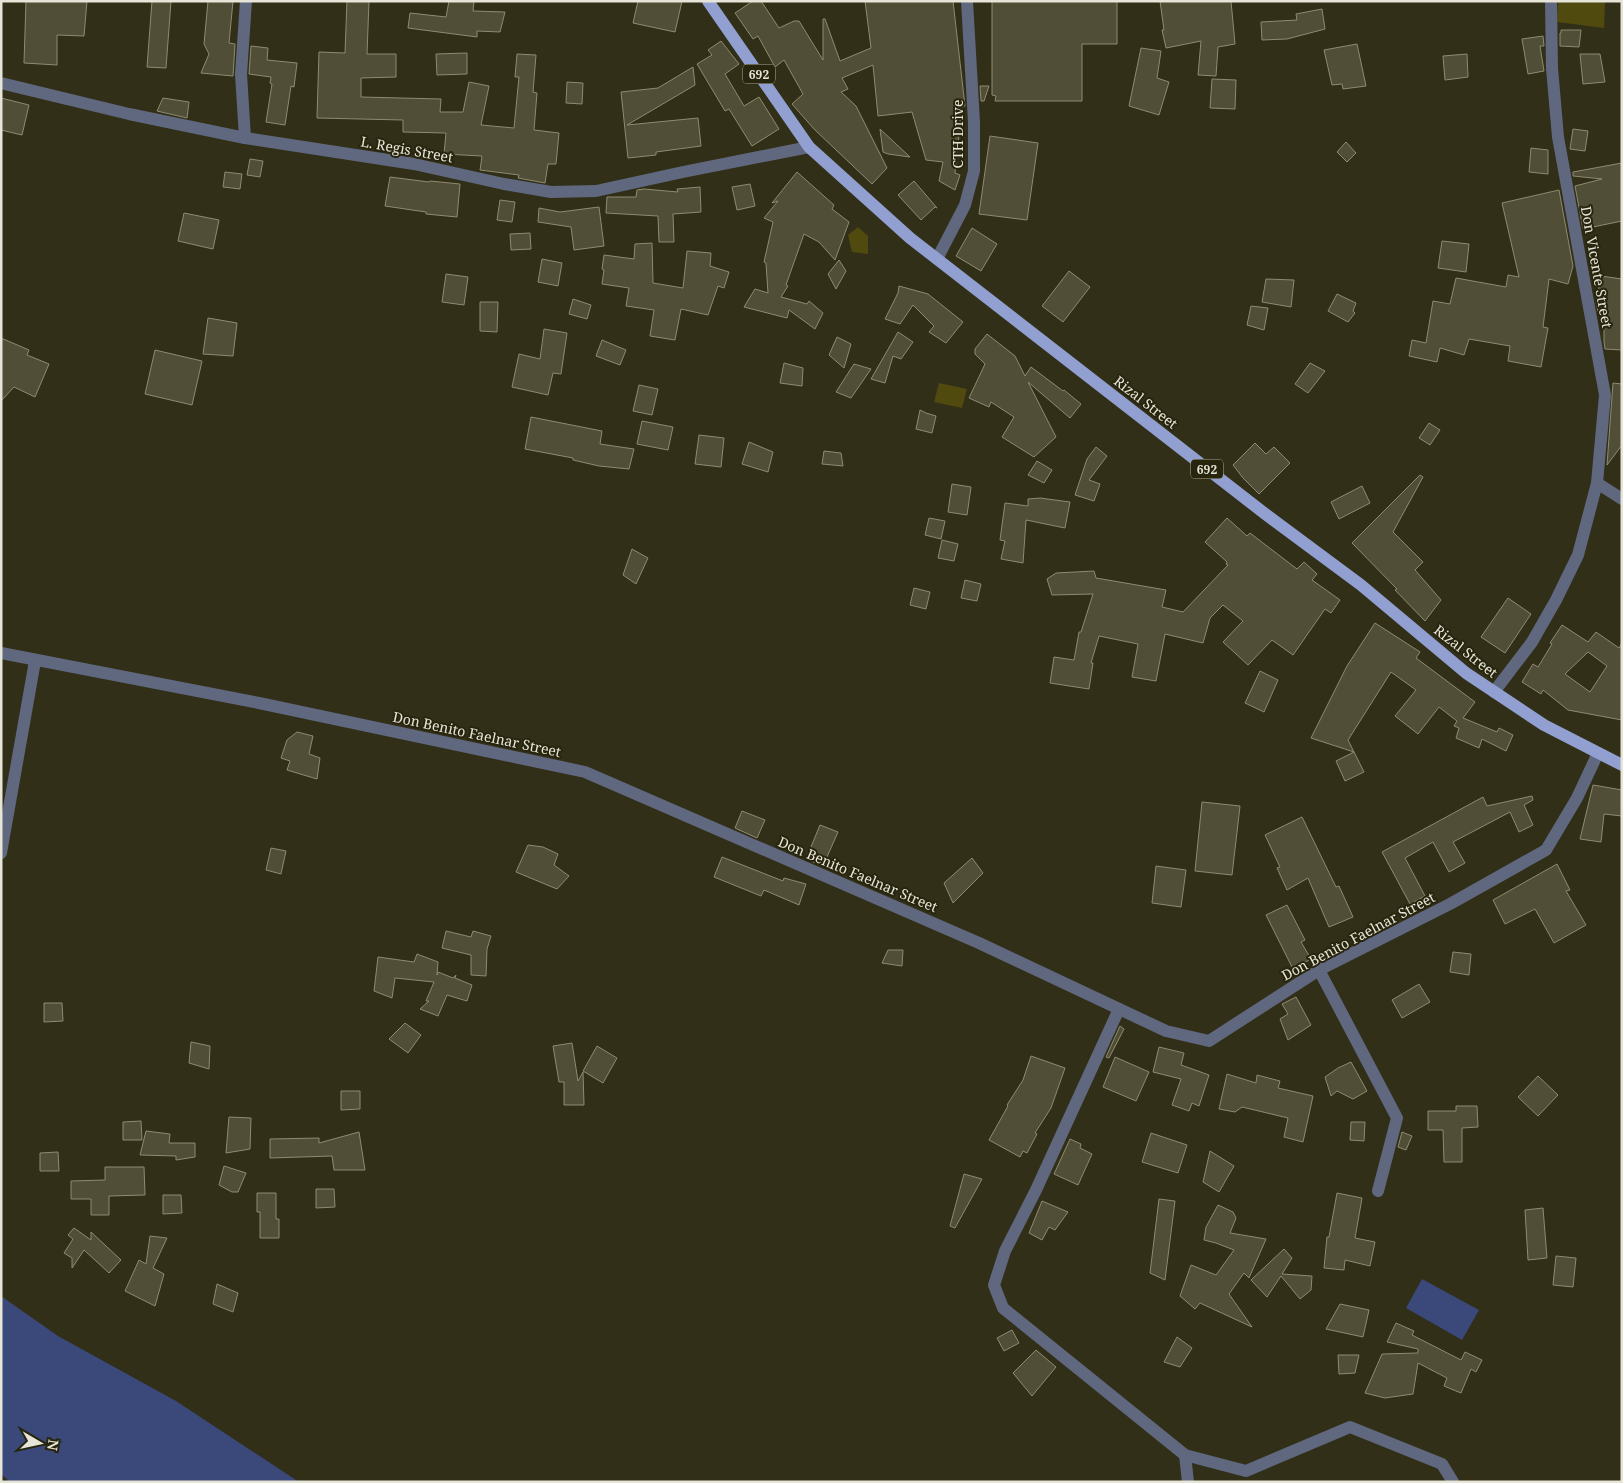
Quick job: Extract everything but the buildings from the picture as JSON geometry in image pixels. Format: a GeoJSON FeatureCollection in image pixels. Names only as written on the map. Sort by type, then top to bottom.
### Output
{"type":"FeatureCollection","features":[{"type":"Feature","properties":{"kind":"main road","name":"Rizal Street"},"geometry":{"type":"LineString","coordinates":[[708,1],[809,147],[910,238],[1264,513],[1361,585],[1466,672],[1544,726],[1622,765]]}},
{"type":"Feature","properties":{"kind":"street"},"geometry":{"type":"LineString","coordinates":[[245,138],[241,74],[246,1]]}},
{"type":"Feature","properties":{"kind":"street","name":"CTH Drive"},"geometry":{"type":"LineString","coordinates":[[937,259],[965,205],[974,172],[974,122],[967,1]]}},
{"type":"Feature","properties":{"kind":"street","name":"Don Vicente Street"},"geometry":{"type":"LineString","coordinates":[[1494,692],[1532,642],[1556,600],[1578,555],[1597,483],[1605,395],[1558,137],[1552,68],[1551,1]]}},
{"type":"Feature","properties":{"kind":"street","name":"L. Regis Street"},"geometry":{"type":"LineString","coordinates":[[1,83],[129,114],[245,138],[414,164],[504,184],[551,192],[596,191],[809,147]]}},
{"type":"Feature","properties":{"kind":"street"},"geometry":{"type":"LineString","coordinates":[[1597,483],[1622,499]]}},
{"type":"Feature","properties":{"kind":"street","name":"Don Benito Faelnar Street"},"geometry":{"type":"LineString","coordinates":[[1,653],[259,703],[585,772],[980,943],[1166,1031],[1209,1041],[1319,970],[1450,904],[1546,850],[1577,798],[1598,752]]}},
{"type":"Feature","properties":{"kind":"street"},"geometry":{"type":"LineString","coordinates":[[1,853],[35,661]]}},
{"type":"Feature","properties":{"kind":"street"},"geometry":{"type":"LineString","coordinates":[[1319,970],[1397,1118],[1378,1191]]}},
{"type":"Feature","properties":{"kind":"street"},"geometry":{"type":"LineString","coordinates":[[1119,1009],[1036,1190],[1004,1251],[994,1285],[1003,1308],[1186,1455],[1246,1471],[1350,1427],[1442,1464],[1453,1482]]}},
{"type":"Feature","properties":{"kind":"street"},"geometry":{"type":"LineString","coordinates":[[1186,1455],[1188,1482]]}},
{"type":"Feature","properties":{"kind":"shaded area"},"geometry":{"type":"Polygon","coordinates":[[[1558,1],[1605,1],[1604,28],[1557,22],[1558,1]]]}},
{"type":"Feature","properties":{"kind":"shaded area"},"geometry":{"type":"Polygon","coordinates":[[[858,227],[868,236],[868,254],[852,252],[848,235],[858,227]]]}},
{"type":"Feature","properties":{"kind":"shaded area"},"geometry":{"type":"Polygon","coordinates":[[[939,383],[967,389],[962,408],[934,402],[939,383]]]}},
{"type":"Feature","properties":{"kind":"water"},"geometry":{"type":"Polygon","coordinates":[[[1422,1279],[1479,1310],[1462,1340],[1406,1308],[1422,1279]]]}},
{"type":"Feature","properties":{"kind":"water"},"geometry":{"type":"Polygon","coordinates":[[[1,1296],[58,1336],[176,1401],[299,1482],[10,1482],[1,1474],[1,1296]]]}}]}
